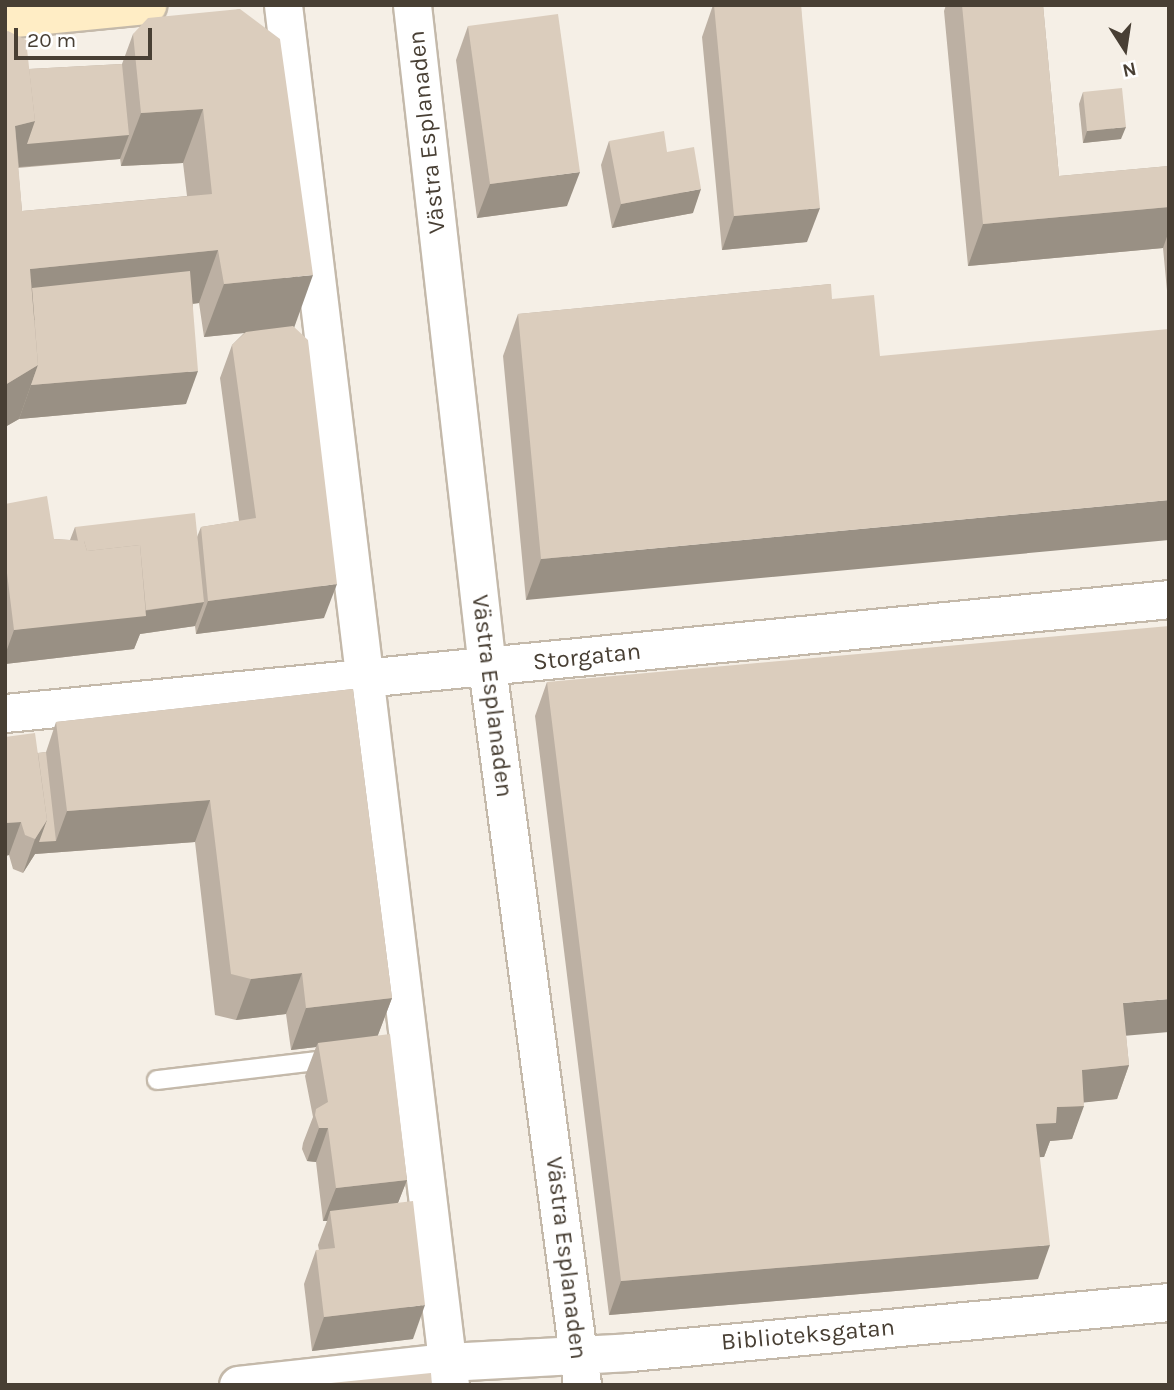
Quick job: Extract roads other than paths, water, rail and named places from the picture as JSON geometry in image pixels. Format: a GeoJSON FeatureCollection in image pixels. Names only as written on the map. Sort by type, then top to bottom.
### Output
{"type":"FeatureCollection","features":[{"type":"Feature","properties":{"kind":"street"},"geometry":{"type":"LineString","coordinates":[[5,19],[148,5]]}},
{"type":"Feature","properties":{"kind":"street"},"geometry":{"type":"LineString","coordinates":[[283,5],[363,680],[402,1050],[449,1373]]}},
{"type":"Feature","properties":{"kind":"street","name":"Västra Esplanaden"},"geometry":{"type":"LineString","coordinates":[[412,5],[487,667],[581,1370]]}},
{"type":"Feature","properties":{"kind":"street","name":"Storgatan"},"geometry":{"type":"LineString","coordinates":[[5,713],[1169,599]]}},
{"type":"Feature","properties":{"kind":"street","name":"Biblioteksgatan"},"geometry":{"type":"LineString","coordinates":[[238,1385],[449,1373],[581,1370],[1169,1302]]}},
{"type":"Feature","properties":{"kind":"lane"},"geometry":{"type":"LineString","coordinates":[[157,1080],[356,1056]]}}]}
